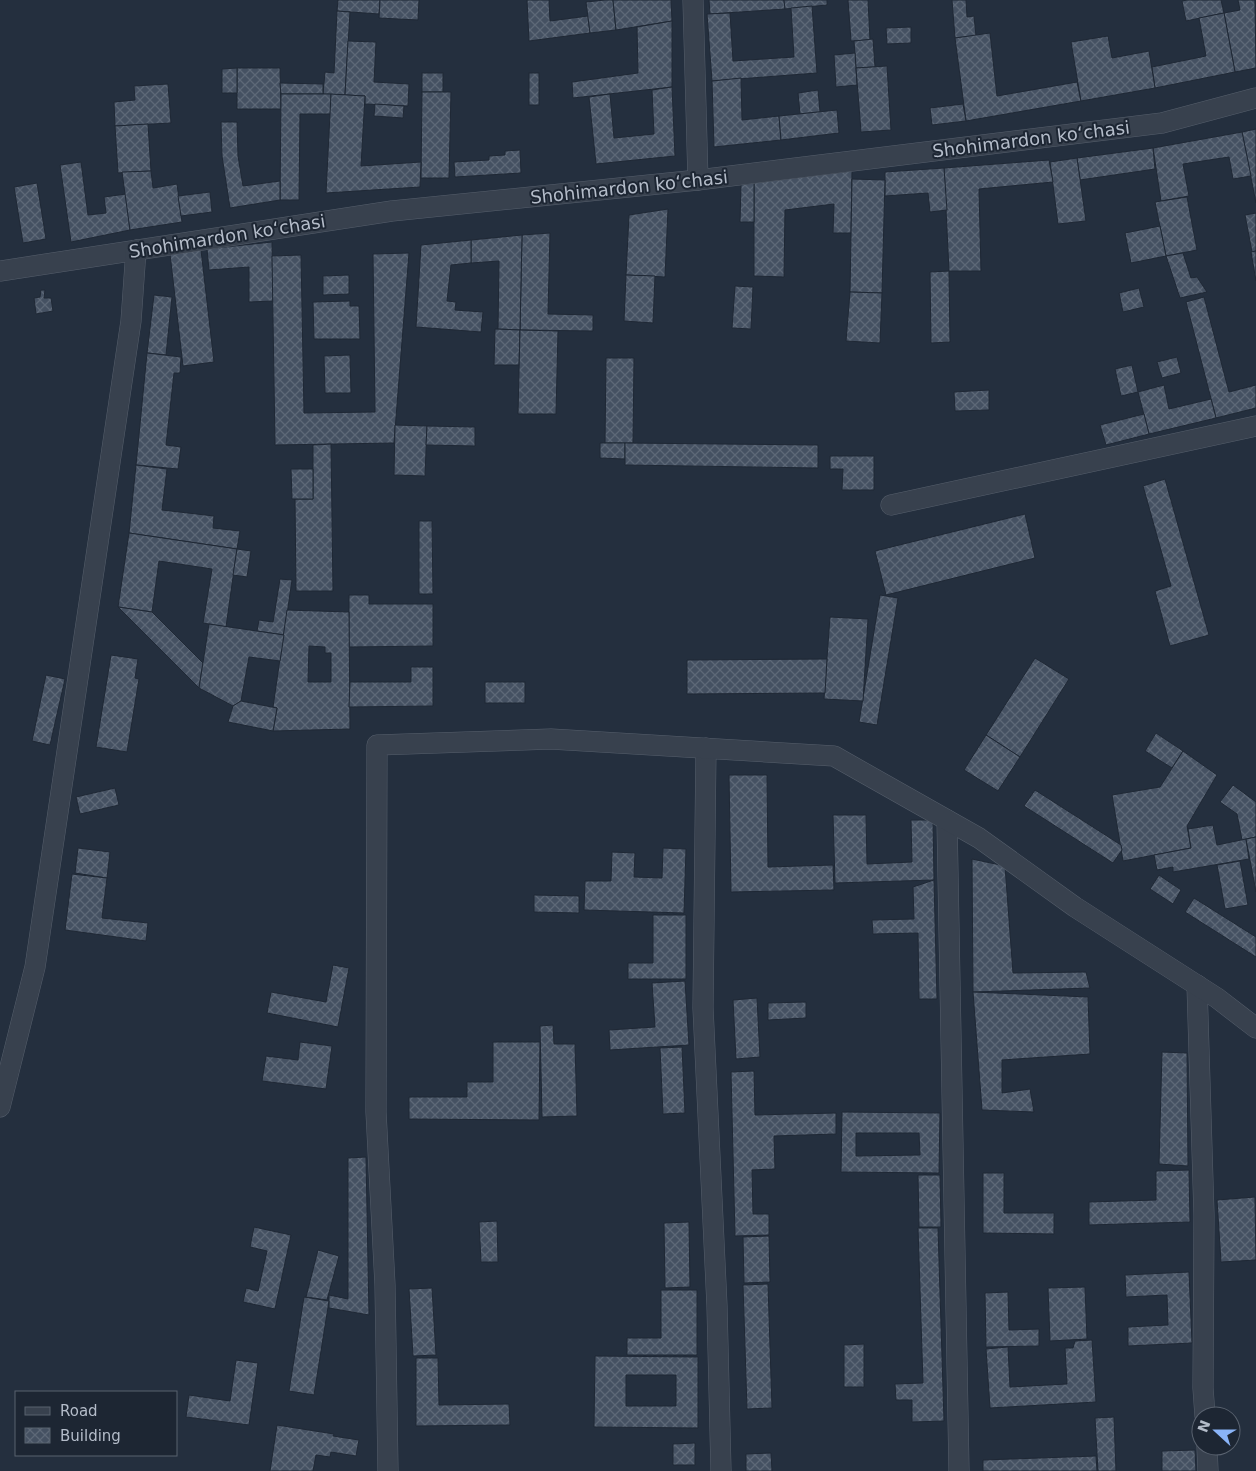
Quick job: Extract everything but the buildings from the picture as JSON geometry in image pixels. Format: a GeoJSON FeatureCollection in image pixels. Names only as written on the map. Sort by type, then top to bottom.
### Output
{"type":"FeatureCollection","features":[{"type":"Feature","properties":{"kind":"street"},"geometry":{"type":"LineString","coordinates":[[694,0],[698,180]]}},
{"type":"Feature","properties":{"kind":"street","name":"Shohimardon koʻchasi"},"geometry":{"type":"LineString","coordinates":[[0,271],[392,211],[698,180],[1162,123],[1256,98]]}},
{"type":"Feature","properties":{"kind":"street"},"geometry":{"type":"LineString","coordinates":[[0,1107],[35,967],[131,321],[136,250]]}},
{"type":"Feature","properties":{"kind":"street"},"geometry":{"type":"LineString","coordinates":[[891,505],[1256,426]]}},
{"type":"Feature","properties":{"kind":"street"},"geometry":{"type":"LineString","coordinates":[[388,1471],[385,1285],[376,1112],[377,745],[551,739],[834,756],[979,838],[1075,906],[1217,998],[1256,1028]]}},
{"type":"Feature","properties":{"kind":"street"},"geometry":{"type":"LineString","coordinates":[[706,748],[704,1008],[721,1471]]}},
{"type":"Feature","properties":{"kind":"street"},"geometry":{"type":"LineString","coordinates":[[947,820],[960,1471]]}},
{"type":"Feature","properties":{"kind":"street"},"geometry":{"type":"LineString","coordinates":[[1197,985],[1204,1215],[1204,1406]]}},
{"type":"Feature","properties":{"kind":"street"},"geometry":{"type":"LineString","coordinates":[[1207,1456],[1208,1471]]}}]}
